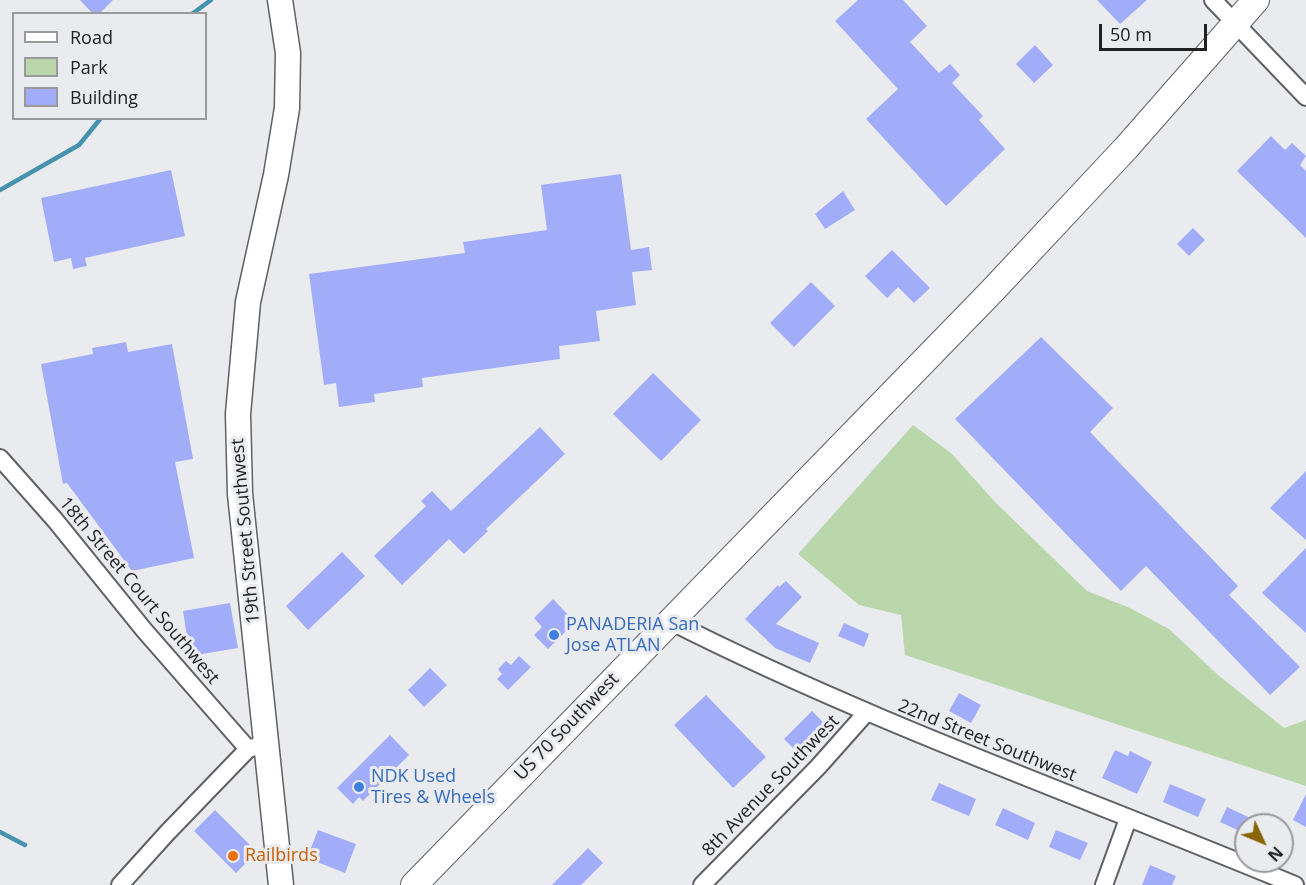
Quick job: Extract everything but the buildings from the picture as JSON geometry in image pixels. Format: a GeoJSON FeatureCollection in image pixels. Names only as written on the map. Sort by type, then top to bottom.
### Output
{"type":"FeatureCollection","features":[{"type":"Feature","properties":{"kind":"main road","name":"US 70 Southwest"},"geometry":{"type":"LineString","coordinates":[[414,885],[1011,272],[1155,115],[1256,0]]}},
{"type":"Feature","properties":{"kind":"street","name":"19th Street Southwest"},"geometry":{"type":"LineString","coordinates":[[280,0],[288,54],[287,108],[276,175],[248,302],[238,414],[240,494],[257,746],[281,885]]}},
{"type":"Feature","properties":{"kind":"street"},"geometry":{"type":"LineString","coordinates":[[1213,0],[1306,97]]}},
{"type":"Feature","properties":{"kind":"street","name":"18th Street Court Southwest"},"geometry":{"type":"LineString","coordinates":[[0,458],[55,520],[144,630],[257,746]]}},
{"type":"Feature","properties":{"kind":"street","name":"22nd Street Southwest"},"geometry":{"type":"LineString","coordinates":[[670,621],[777,673],[866,712],[1295,885]]}},
{"type":"Feature","properties":{"kind":"street","name":"8th Avenue Southwest"},"geometry":{"type":"LineString","coordinates":[[702,885],[818,767],[866,712]]}},
{"type":"Feature","properties":{"kind":"street"},"geometry":{"type":"LineString","coordinates":[[120,885],[166,832],[257,746]]}},
{"type":"Feature","properties":{"kind":"street"},"geometry":{"type":"LineString","coordinates":[[1104,885],[1128,819]]}},
{"type":"Feature","properties":{"kind":"green space"},"geometry":{"type":"Polygon","coordinates":[[[913,425],[951,453],[995,502],[1087,591],[1130,608],[1169,629],[1217,674],[1284,728],[1306,720],[1306,786],[905,655],[901,615],[859,605],[798,554],[913,425]]]}},
{"type":"Feature","properties":{"kind":"waterway"},"geometry":{"type":"LineString","coordinates":[[195,12],[211,0]]}},
{"type":"Feature","properties":{"kind":"waterway"},"geometry":{"type":"LineString","coordinates":[[0,190],[79,145],[99,120]]}},
{"type":"Feature","properties":{"kind":"waterway"},"geometry":{"type":"LineString","coordinates":[[0,832],[25,845]]}},
{"type":"Feature","properties":{"kind":"place","name":"PANADERIA San Jose ATLAN"},"geometry":{"type":"Point","coordinates":[554,635]}},
{"type":"Feature","properties":{"kind":"place","name":"NDK Used Tires & Wheels"},"geometry":{"type":"Point","coordinates":[359,787]}},
{"type":"Feature","properties":{"kind":"place","name":"Railbirds"},"geometry":{"type":"Point","coordinates":[233,856]}}]}
